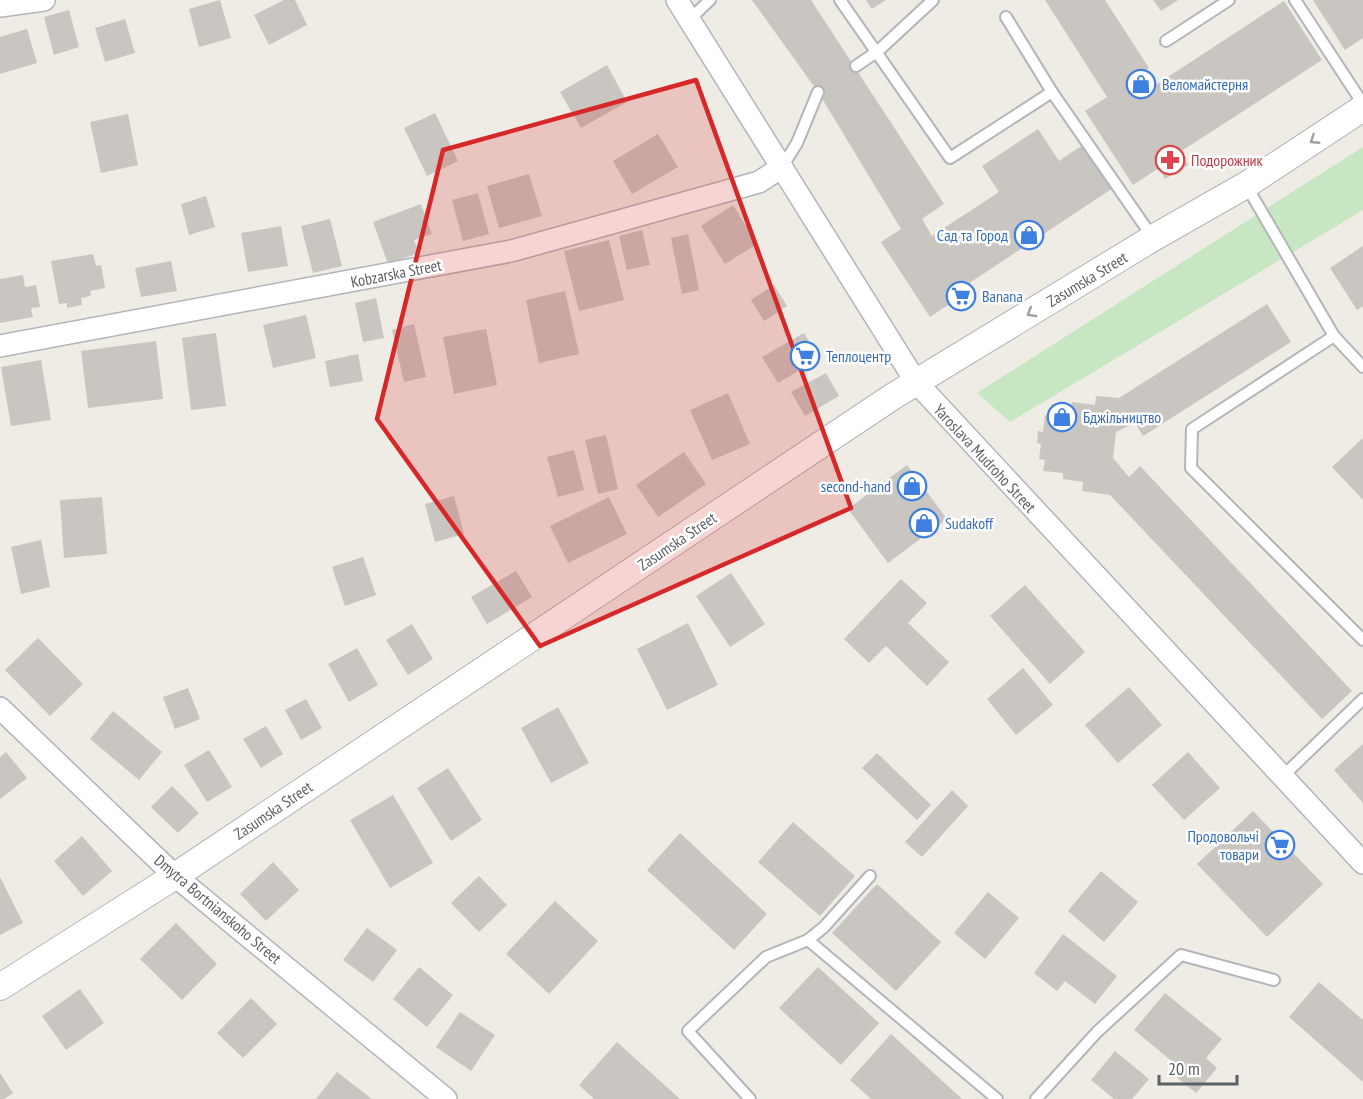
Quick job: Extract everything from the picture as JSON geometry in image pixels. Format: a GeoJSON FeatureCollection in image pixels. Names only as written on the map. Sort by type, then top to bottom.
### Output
{"type":"FeatureCollection","features":[{"type":"Feature","properties":{"kind":"street"},"geometry":{"type":"LineString","coordinates":[[0,6],[44,0]]}},
{"type":"Feature","properties":{"kind":"street","name":"Yaroslava Mudroho Street"},"geometry":{"type":"LineString","coordinates":[[677,0],[916,382],[1363,863]]}},
{"type":"Feature","properties":{"kind":"street","name":"Zasumska Street"},"geometry":{"type":"LineString","coordinates":[[0,987],[175,876],[916,382],[1153,238],[1246,185],[1363,106]]}},
{"type":"Feature","properties":{"kind":"street","name":"Kobzarska Street"},"geometry":{"type":"LineString","coordinates":[[0,346],[511,251],[759,182],[782,167]]}},
{"type":"Feature","properties":{"kind":"street","name":"Dmytra Bortnianskoho Street"},"geometry":{"type":"LineString","coordinates":[[0,708],[175,876],[446,1099]]}},
{"type":"Feature","properties":{"kind":"lane"},"geometry":{"type":"LineString","coordinates":[[690,19],[710,0]]}},
{"type":"Feature","properties":{"kind":"lane"},"geometry":{"type":"LineString","coordinates":[[840,0],[878,51],[950,158],[1052,92]]}},
{"type":"Feature","properties":{"kind":"lane"},"geometry":{"type":"LineString","coordinates":[[856,66],[878,51],[933,0]]}},
{"type":"Feature","properties":{"kind":"lane"},"geometry":{"type":"LineString","coordinates":[[1166,41],[1228,0]]}},
{"type":"Feature","properties":{"kind":"lane"},"geometry":{"type":"LineString","coordinates":[[1295,0],[1363,106]]}},
{"type":"Feature","properties":{"kind":"lane"},"geometry":{"type":"LineString","coordinates":[[1006,17],[1052,92],[1153,238]]}},
{"type":"Feature","properties":{"kind":"lane"},"geometry":{"type":"LineString","coordinates":[[782,167],[797,143],[818,92]]}},
{"type":"Feature","properties":{"kind":"lane"},"geometry":{"type":"LineString","coordinates":[[1246,185],[1334,336],[1363,367]]}},
{"type":"Feature","properties":{"kind":"lane"},"geometry":{"type":"LineString","coordinates":[[1334,336],[1192,429],[1191,468],[1363,640]]}},
{"type":"Feature","properties":{"kind":"lane"},"geometry":{"type":"LineString","coordinates":[[1282,777],[1363,699]]}},
{"type":"Feature","properties":{"kind":"lane"},"geometry":{"type":"LineString","coordinates":[[750,1099],[688,1031],[766,957],[808,940],[824,927],[870,876]]}},
{"type":"Feature","properties":{"kind":"lane"},"geometry":{"type":"LineString","coordinates":[[808,940],[997,1099]]}},
{"type":"Feature","properties":{"kind":"lane"},"geometry":{"type":"LineString","coordinates":[[1036,1099],[1097,1032],[1181,955],[1274,980]]}},
{"type":"Feature","properties":{"kind":"highlighted area"},"geometry":{"type":"Polygon","coordinates":[[[696,80],[851,508],[540,646],[377,419],[443,150],[696,80]]]}},
{"type":"Feature","properties":{"kind":"green space"},"geometry":{"type":"Polygon","coordinates":[[[1363,147],[1363,210],[1010,422],[977,393],[1363,147]]]}},
{"type":"Feature","properties":{"kind":"building"},"geometry":{"type":"Polygon","coordinates":[[[220,0],[231,38],[199,47],[189,9],[220,0]]]}},
{"type":"Feature","properties":{"kind":"building"},"geometry":{"type":"Polygon","coordinates":[[[284,0],[295,0],[307,25],[269,45],[254,15],[284,0]]]}},
{"type":"Feature","properties":{"kind":"building"},"geometry":{"type":"Polygon","coordinates":[[[752,0],[811,0],[944,204],[922,219],[932,236],[999,192],[982,166],[1038,129],[1059,161],[1084,144],[1113,188],[965,286],[972,296],[954,308],[951,303],[930,317],[881,242],[901,229],[818,92],[752,0]]]}},
{"type":"Feature","properties":{"kind":"building"},"geometry":{"type":"Polygon","coordinates":[[[866,0],[886,0],[872,9],[866,0]]]}},
{"type":"Feature","properties":{"kind":"building"},"geometry":{"type":"Polygon","coordinates":[[[1045,0],[1105,0],[1149,68],[1132,79],[1142,94],[1284,1],[1322,60],[1180,152],[1188,165],[1165,179],[1159,168],[1133,185],[1085,111],[1107,97],[1045,0]]]}},
{"type":"Feature","properties":{"kind":"building"},"geometry":{"type":"Polygon","coordinates":[[[1153,0],[1178,0],[1161,11],[1153,0]]]}},
{"type":"Feature","properties":{"kind":"building"},"geometry":{"type":"Polygon","coordinates":[[[1313,0],[1363,0],[1363,38],[1345,50],[1313,0]]]}},
{"type":"Feature","properties":{"kind":"building"},"geometry":{"type":"Polygon","coordinates":[[[69,10],[79,47],[54,55],[44,17],[69,10]]]}},
{"type":"Feature","properties":{"kind":"building"},"geometry":{"type":"Polygon","coordinates":[[[125,19],[135,53],[105,62],[95,28],[125,19]]]}},
{"type":"Feature","properties":{"kind":"building"},"geometry":{"type":"Polygon","coordinates":[[[27,29],[37,63],[0,74],[0,37],[27,29]]]}},
{"type":"Feature","properties":{"kind":"building"},"geometry":{"type":"Polygon","coordinates":[[[607,65],[627,102],[581,128],[560,92],[607,65]]]}},
{"type":"Feature","properties":{"kind":"building"},"geometry":{"type":"Polygon","coordinates":[[[435,113],[458,161],[427,176],[404,128],[435,113]]]}},
{"type":"Feature","properties":{"kind":"building"},"geometry":{"type":"Polygon","coordinates":[[[128,114],[138,165],[101,173],[90,122],[128,114]]]}},
{"type":"Feature","properties":{"kind":"building"},"geometry":{"type":"Polygon","coordinates":[[[658,134],[678,167],[632,194],[613,161],[658,134]]]}},
{"type":"Feature","properties":{"kind":"building"},"geometry":{"type":"Polygon","coordinates":[[[529,174],[542,216],[499,228],[487,186],[529,174]]]}},
{"type":"Feature","properties":{"kind":"building"},"geometry":{"type":"Polygon","coordinates":[[[478,193],[489,234],[463,241],[452,200],[478,193]]]}},
{"type":"Feature","properties":{"kind":"building"},"geometry":{"type":"Polygon","coordinates":[[[206,196],[215,227],[189,235],[181,204],[206,196]]]}},
{"type":"Feature","properties":{"kind":"building"},"geometry":{"type":"Polygon","coordinates":[[[421,204],[432,234],[414,240],[419,253],[388,264],[373,222],[421,204]]]}},
{"type":"Feature","properties":{"kind":"building"},"geometry":{"type":"Polygon","coordinates":[[[733,205],[757,244],[725,264],[701,226],[733,205]]]}},
{"type":"Feature","properties":{"kind":"building"},"geometry":{"type":"Polygon","coordinates":[[[330,219],[342,266],[313,273],[301,226],[330,219]]]}},
{"type":"Feature","properties":{"kind":"building"},"geometry":{"type":"Polygon","coordinates":[[[281,226],[288,266],[248,272],[241,233],[281,226]]]}},
{"type":"Feature","properties":{"kind":"building"},"geometry":{"type":"Polygon","coordinates":[[[642,230],[650,265],[627,270],[619,236],[642,230]]]}},
{"type":"Feature","properties":{"kind":"building"},"geometry":{"type":"Polygon","coordinates":[[[688,234],[699,290],[682,294],[671,238],[688,234]]]}},
{"type":"Feature","properties":{"kind":"building"},"geometry":{"type":"Polygon","coordinates":[[[609,240],[624,300],[579,311],[564,251],[609,240]]]}},
{"type":"Feature","properties":{"kind":"building"},"geometry":{"type":"Polygon","coordinates":[[[1363,246],[1363,306],[1357,310],[1330,268],[1363,246]]]}},
{"type":"Feature","properties":{"kind":"building"},"geometry":{"type":"Polygon","coordinates":[[[93,254],[96,266],[101,265],[105,288],[90,291],[91,296],[81,298],[82,305],[67,308],[67,303],[59,304],[51,261],[93,254]]]}},
{"type":"Feature","properties":{"kind":"building"},"geometry":{"type":"Polygon","coordinates":[[[171,261],[177,291],[141,297],[135,268],[171,261]]]}},
{"type":"Feature","properties":{"kind":"building"},"geometry":{"type":"Polygon","coordinates":[[[23,275],[25,287],[36,285],[40,307],[31,308],[33,317],[0,323],[0,279],[23,275]]]}},
{"type":"Feature","properties":{"kind":"building"},"geometry":{"type":"Polygon","coordinates":[[[774,285],[787,306],[764,321],[751,300],[774,285]]]}},
{"type":"Feature","properties":{"kind":"building"},"geometry":{"type":"Polygon","coordinates":[[[565,291],[579,354],[539,363],[526,300],[565,291]]]}},
{"type":"Feature","properties":{"kind":"building"},"geometry":{"type":"Polygon","coordinates":[[[376,298],[384,338],[363,342],[355,303],[376,298]]]}},
{"type":"Feature","properties":{"kind":"building"},"geometry":{"type":"Polygon","coordinates":[[[1267,304],[1291,342],[1143,436],[1135,423],[1116,432],[1113,458],[1129,477],[1140,466],[1352,691],[1322,719],[1110,495],[1082,491],[1083,482],[1063,479],[1063,473],[1043,471],[1045,460],[1039,459],[1041,444],[1037,443],[1038,431],[1043,432],[1045,415],[1050,416],[1052,404],[1071,406],[1072,402],[1095,405],[1096,396],[1119,398],[1267,304]]]}},
{"type":"Feature","properties":{"kind":"building"},"geometry":{"type":"Polygon","coordinates":[[[306,315],[316,358],[273,368],[263,325],[306,315]]]}},
{"type":"Feature","properties":{"kind":"building"},"geometry":{"type":"Polygon","coordinates":[[[414,324],[426,377],[404,382],[392,330],[414,324]]]}},
{"type":"Feature","properties":{"kind":"building"},"geometry":{"type":"Polygon","coordinates":[[[486,329],[497,385],[454,394],[443,337],[486,329]]]}},
{"type":"Feature","properties":{"kind":"building"},"geometry":{"type":"Polygon","coordinates":[[[216,333],[226,406],[191,410],[182,338],[216,333]]]}},
{"type":"Feature","properties":{"kind":"building"},"geometry":{"type":"Polygon","coordinates":[[[804,333],[819,359],[778,383],[762,357],[804,333]]]}},
{"type":"Feature","properties":{"kind":"building"},"geometry":{"type":"Polygon","coordinates":[[[156,341],[163,399],[88,408],[81,351],[156,341]]]}},
{"type":"Feature","properties":{"kind":"building"},"geometry":{"type":"Polygon","coordinates":[[[358,354],[363,381],[330,387],[325,361],[358,354]]]}},
{"type":"Feature","properties":{"kind":"building"},"geometry":{"type":"Polygon","coordinates":[[[41,360],[51,420],[11,426],[1,367],[41,360]]]}},
{"type":"Feature","properties":{"kind":"building"},"geometry":{"type":"Polygon","coordinates":[[[826,373],[839,396],[805,416],[791,392],[826,373]]]}},
{"type":"Feature","properties":{"kind":"building"},"geometry":{"type":"Polygon","coordinates":[[[728,393],[750,444],[712,460],[690,410],[728,393]]]}},
{"type":"Feature","properties":{"kind":"building"},"geometry":{"type":"Polygon","coordinates":[[[606,435],[618,489],[598,494],[585,440],[606,435]]]}},
{"type":"Feature","properties":{"kind":"building"},"geometry":{"type":"Polygon","coordinates":[[[1363,438],[1363,500],[1332,467],[1363,438]]]}},
{"type":"Feature","properties":{"kind":"building"},"geometry":{"type":"Polygon","coordinates":[[[574,450],[584,490],[558,497],[547,457],[574,450]]]}},
{"type":"Feature","properties":{"kind":"building"},"geometry":{"type":"Polygon","coordinates":[[[684,452],[706,484],[658,517],[636,485],[684,452]]]}},
{"type":"Feature","properties":{"kind":"building"},"geometry":{"type":"Polygon","coordinates":[[[907,465],[947,519],[888,563],[848,509],[907,465]]]}},
{"type":"Feature","properties":{"kind":"building"},"geometry":{"type":"Polygon","coordinates":[[[454,496],[464,534],[435,542],[425,504],[454,496]]]}},
{"type":"Feature","properties":{"kind":"building"},"geometry":{"type":"Polygon","coordinates":[[[102,497],[107,554],[64,558],[60,500],[102,497]]]}},
{"type":"Feature","properties":{"kind":"building"},"geometry":{"type":"Polygon","coordinates":[[[609,497],[627,534],[568,563],[550,526],[609,497]]]}},
{"type":"Feature","properties":{"kind":"building"},"geometry":{"type":"Polygon","coordinates":[[[41,540],[50,587],[21,594],[11,547],[41,540]]]}},
{"type":"Feature","properties":{"kind":"building"},"geometry":{"type":"Polygon","coordinates":[[[363,557],[376,595],[345,606],[332,567],[363,557]]]}},
{"type":"Feature","properties":{"kind":"building"},"geometry":{"type":"Polygon","coordinates":[[[516,571],[532,597],[487,624],[471,597],[516,571]]]}},
{"type":"Feature","properties":{"kind":"building"},"geometry":{"type":"Polygon","coordinates":[[[731,573],[765,624],[730,647],[696,596],[731,573]]]}},
{"type":"Feature","properties":{"kind":"building"},"geometry":{"type":"Polygon","coordinates":[[[901,579],[927,603],[908,623],[949,662],[927,686],[886,646],[869,663],[844,639],[901,579]]]}},
{"type":"Feature","properties":{"kind":"building"},"geometry":{"type":"Polygon","coordinates":[[[1025,585],[1085,652],[1050,684],[990,616],[1025,585]]]}},
{"type":"Feature","properties":{"kind":"building"},"geometry":{"type":"Polygon","coordinates":[[[688,623],[718,685],[667,710],[637,649],[688,623]]]}},
{"type":"Feature","properties":{"kind":"building"},"geometry":{"type":"Polygon","coordinates":[[[412,624],[433,659],[408,675],[386,640],[412,624]]]}},
{"type":"Feature","properties":{"kind":"building"},"geometry":{"type":"Polygon","coordinates":[[[38,638],[83,684],[50,716],[5,670],[38,638]]]}},
{"type":"Feature","properties":{"kind":"building"},"geometry":{"type":"Polygon","coordinates":[[[357,648],[378,685],[349,702],[328,664],[357,648]]]}},
{"type":"Feature","properties":{"kind":"building"},"geometry":{"type":"Polygon","coordinates":[[[1023,668],[1053,705],[1016,735],[987,699],[1023,668]]]}},
{"type":"Feature","properties":{"kind":"building"},"geometry":{"type":"Polygon","coordinates":[[[1129,687],[1162,725],[1118,763],[1085,725],[1129,687]]]}},
{"type":"Feature","properties":{"kind":"building"},"geometry":{"type":"Polygon","coordinates":[[[188,688],[200,719],[175,729],[163,697],[188,688]]]}},
{"type":"Feature","properties":{"kind":"building"},"geometry":{"type":"Polygon","coordinates":[[[306,699],[322,728],[301,740],[285,710],[306,699]]]}},
{"type":"Feature","properties":{"kind":"building"},"geometry":{"type":"Polygon","coordinates":[[[558,707],[589,763],[551,783],[521,728],[558,707]]]}},
{"type":"Feature","properties":{"kind":"building"},"geometry":{"type":"Polygon","coordinates":[[[113,711],[162,752],[139,780],[90,739],[113,711]]]}},
{"type":"Feature","properties":{"kind":"building"},"geometry":{"type":"Polygon","coordinates":[[[266,726],[283,754],[261,768],[243,739],[266,726]]]}},
{"type":"Feature","properties":{"kind":"building"},"geometry":{"type":"Polygon","coordinates":[[[1363,744],[1363,803],[1334,770],[1363,744]]]}},
{"type":"Feature","properties":{"kind":"building"},"geometry":{"type":"Polygon","coordinates":[[[209,750],[232,787],[207,802],[184,765],[209,750]]]}},
{"type":"Feature","properties":{"kind":"building"},"geometry":{"type":"Polygon","coordinates":[[[6,752],[27,778],[0,799],[0,757],[6,752]]]}},
{"type":"Feature","properties":{"kind":"building"},"geometry":{"type":"Polygon","coordinates":[[[1188,752],[1220,788],[1184,820],[1152,785],[1188,752]]]}},
{"type":"Feature","properties":{"kind":"building"},"geometry":{"type":"Polygon","coordinates":[[[877,753],[931,805],[917,820],[862,768],[877,753]]]}},
{"type":"Feature","properties":{"kind":"building"},"geometry":{"type":"Polygon","coordinates":[[[448,768],[482,820],[451,841],[417,788],[448,768]]]}},
{"type":"Feature","properties":{"kind":"building"},"geometry":{"type":"Polygon","coordinates":[[[172,786],[199,813],[178,833],[151,807],[172,786]]]}},
{"type":"Feature","properties":{"kind":"building"},"geometry":{"type":"Polygon","coordinates":[[[952,790],[968,806],[922,857],[905,842],[952,790]]]}},
{"type":"Feature","properties":{"kind":"building"},"geometry":{"type":"Polygon","coordinates":[[[393,795],[433,863],[390,888],[350,820],[393,795]]]}},
{"type":"Feature","properties":{"kind":"building"},"geometry":{"type":"Polygon","coordinates":[[[1253,811],[1323,884],[1267,937],[1197,864],[1253,811]]]}},
{"type":"Feature","properties":{"kind":"building"},"geometry":{"type":"Polygon","coordinates":[[[793,822],[855,876],[820,916],[758,862],[793,822]]]}},
{"type":"Feature","properties":{"kind":"building"},"geometry":{"type":"Polygon","coordinates":[[[680,833],[767,914],[734,950],[647,870],[680,833]]]}},
{"type":"Feature","properties":{"kind":"building"},"geometry":{"type":"Polygon","coordinates":[[[82,836],[112,871],[83,896],[54,861],[82,836]]]}},
{"type":"Feature","properties":{"kind":"building"},"geometry":{"type":"Polygon","coordinates":[[[273,862],[299,890],[266,921],[240,894],[273,862]]]}},
{"type":"Feature","properties":{"kind":"building"},"geometry":{"type":"Polygon","coordinates":[[[1101,871],[1138,902],[1104,942],[1068,911],[1101,871]]]}},
{"type":"Feature","properties":{"kind":"building"},"geometry":{"type":"Polygon","coordinates":[[[479,876],[507,905],[479,932],[451,903],[479,876]]]}},
{"type":"Feature","properties":{"kind":"building"},"geometry":{"type":"Polygon","coordinates":[[[0,877],[23,923],[0,935],[0,877]]]}},
{"type":"Feature","properties":{"kind":"building"},"geometry":{"type":"Polygon","coordinates":[[[877,884],[941,942],[896,991],[832,933],[877,884]]]}},
{"type":"Feature","properties":{"kind":"building"},"geometry":{"type":"Polygon","coordinates":[[[988,892],[1019,918],[985,959],[954,933],[988,892]]]}},
{"type":"Feature","properties":{"kind":"building"},"geometry":{"type":"Polygon","coordinates":[[[555,901],[598,941],[549,994],[506,954],[555,901]]]}},
{"type":"Feature","properties":{"kind":"building"},"geometry":{"type":"Polygon","coordinates":[[[176,923],[217,964],[182,1000],[140,959],[176,923]]]}},
{"type":"Feature","properties":{"kind":"building"},"geometry":{"type":"Polygon","coordinates":[[[367,928],[397,950],[373,982],[343,960],[367,928]]]}},
{"type":"Feature","properties":{"kind":"building"},"geometry":{"type":"Polygon","coordinates":[[[1063,934],[1117,976],[1095,1004],[1065,981],[1057,991],[1034,973],[1063,934]]]}},
{"type":"Feature","properties":{"kind":"building"},"geometry":{"type":"Polygon","coordinates":[[[419,967],[453,995],[427,1027],[393,999],[419,967]]]}},
{"type":"Feature","properties":{"kind":"building"},"geometry":{"type":"Polygon","coordinates":[[[818,967],[879,1023],[841,1065],[779,1008],[818,967]]]}},
{"type":"Feature","properties":{"kind":"building"},"geometry":{"type":"Polygon","coordinates":[[[1319,982],[1363,1020],[1363,1082],[1289,1017],[1319,982]]]}},
{"type":"Feature","properties":{"kind":"building"},"geometry":{"type":"Polygon","coordinates":[[[80,989],[104,1023],[66,1050],[42,1016],[80,989]]]}},
{"type":"Feature","properties":{"kind":"building"},"geometry":{"type":"Polygon","coordinates":[[[1165,993],[1222,1039],[1206,1058],[1217,1068],[1196,1093],[1174,1075],[1180,1068],[1134,1030],[1165,993]]]}},
{"type":"Feature","properties":{"kind":"building"},"geometry":{"type":"Polygon","coordinates":[[[251,998],[277,1024],[243,1058],[217,1033],[251,998]]]}},
{"type":"Feature","properties":{"kind":"building"},"geometry":{"type":"Polygon","coordinates":[[[460,1012],[495,1035],[471,1071],[436,1047],[460,1012]]]}},
{"type":"Feature","properties":{"kind":"building"},"geometry":{"type":"Polygon","coordinates":[[[891,1034],[962,1099],[871,1099],[850,1080],[891,1034]]]}},
{"type":"Feature","properties":{"kind":"building"},"geometry":{"type":"Polygon","coordinates":[[[617,1042],[680,1099],[594,1099],[579,1085],[617,1042]]]}},
{"type":"Feature","properties":{"kind":"building"},"geometry":{"type":"Polygon","coordinates":[[[1115,1051],[1149,1079],[1132,1099],[1114,1099],[1091,1080],[1115,1051]]]}},
{"type":"Feature","properties":{"kind":"building"},"geometry":{"type":"Polygon","coordinates":[[[337,1072],[372,1099],[316,1099],[337,1072]]]}},
{"type":"Feature","properties":{"kind":"building"},"geometry":{"type":"Polygon","coordinates":[[[0,1073],[13,1093],[4,1099],[0,1099],[0,1073]]]}},
{"type":"Feature","properties":{"kind":"place","name":"Веломайстерня"},"geometry":{"type":"Point","coordinates":[1141,84]}},
{"type":"Feature","properties":{"kind":"place","name":"Подорожник"},"geometry":{"type":"Point","coordinates":[1170,160]}},
{"type":"Feature","properties":{"kind":"place","name":"Сад та Город"},"geometry":{"type":"Point","coordinates":[1029,235]}},
{"type":"Feature","properties":{"kind":"place","name":"Banana"},"geometry":{"type":"Point","coordinates":[961,296]}},
{"type":"Feature","properties":{"kind":"place","name":"Теплоцентр"},"geometry":{"type":"Point","coordinates":[805,356]}},
{"type":"Feature","properties":{"kind":"place","name":"Бджільництво"},"geometry":{"type":"Point","coordinates":[1062,417]}},
{"type":"Feature","properties":{"kind":"place","name":"second-hand"},"geometry":{"type":"Point","coordinates":[912,486]}},
{"type":"Feature","properties":{"kind":"place","name":"Sudakoff"},"geometry":{"type":"Point","coordinates":[924,523]}},
{"type":"Feature","properties":{"kind":"place","name":"Продовольчі товари"},"geometry":{"type":"Point","coordinates":[1280,845]}}]}
